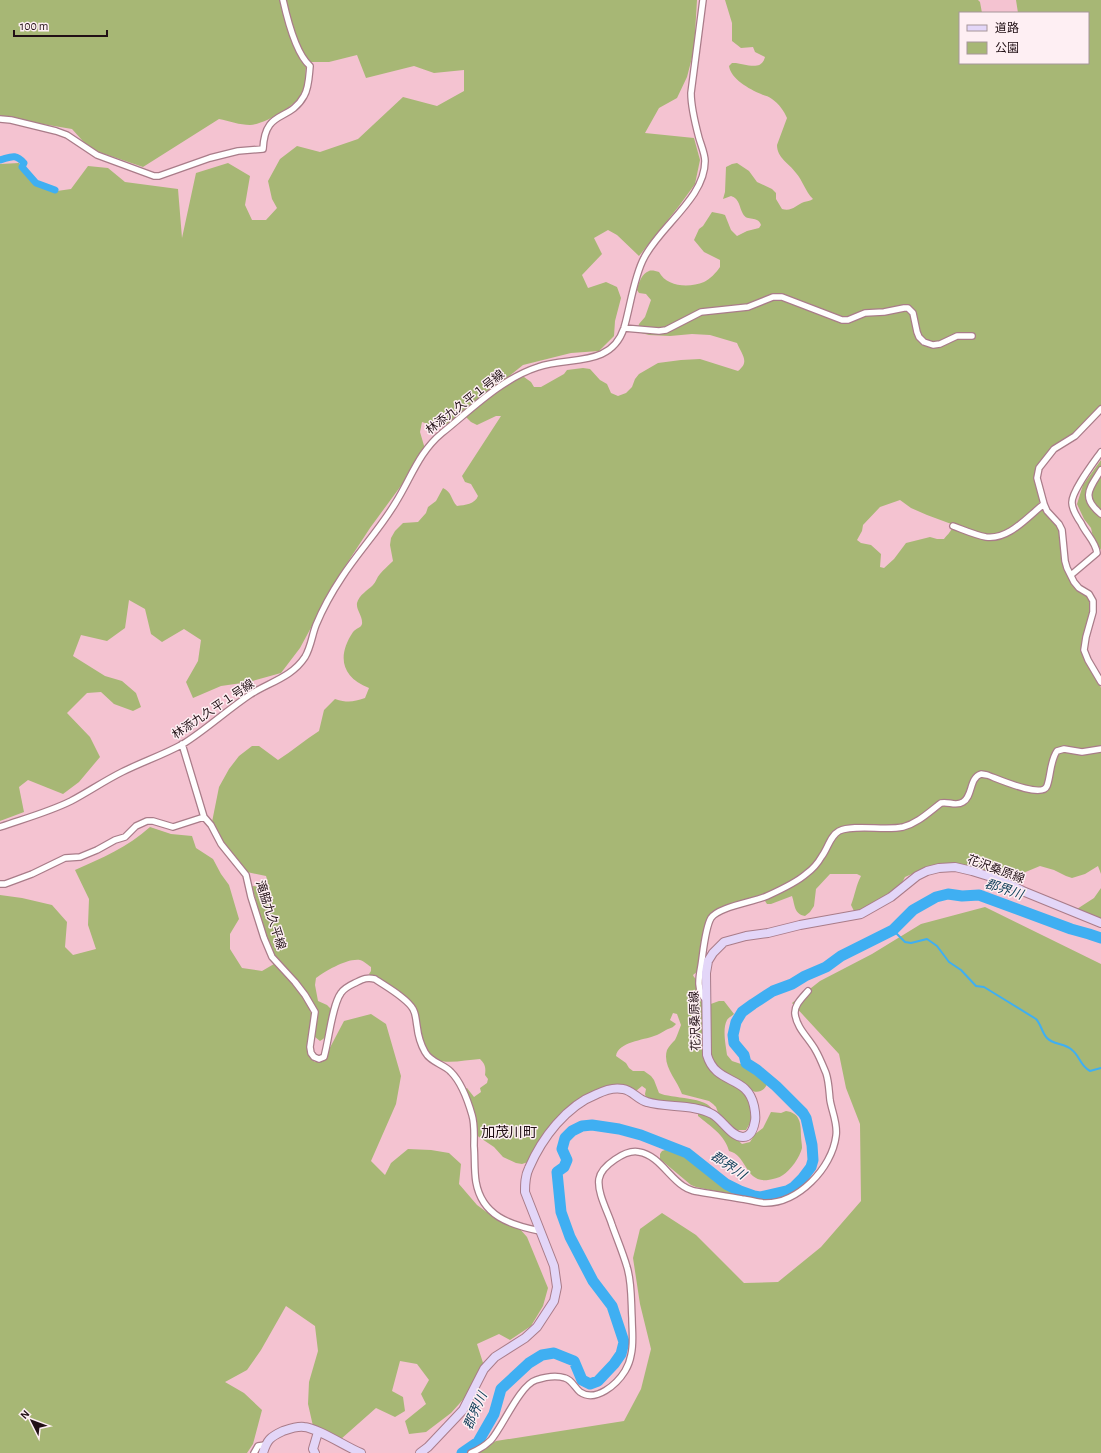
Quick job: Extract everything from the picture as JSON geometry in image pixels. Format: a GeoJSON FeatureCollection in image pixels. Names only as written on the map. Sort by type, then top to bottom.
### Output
{"type":"FeatureCollection","features":[{"type":"Feature","properties":{"kind":"main road","name":"花沢桑原線"},"geometry":{"type":"LineString","coordinates":[[420,1453],[428,1447],[463,1410],[484,1369],[495,1357],[525,1338],[538,1327],[554,1301],[557,1287],[554,1266],[525,1192],[525,1180],[528,1169],[548,1135],[573,1106],[588,1097],[604,1091],[617,1088],[626,1089],[645,1102],[701,1109],[714,1114],[736,1135],[742,1137],[747,1136],[751,1132],[755,1123],[756,1114],[750,1094],[744,1087],[717,1073],[709,1063],[707,1048],[706,973],[708,961],[713,953],[724,942],[746,936],[861,914],[902,890],[917,876],[933,869],[954,867],[1001,880],[1101,924]]}},
{"type":"Feature","properties":{"kind":"main road"},"geometry":{"type":"LineString","coordinates":[[264,1449],[269,1439],[286,1430],[305,1427],[361,1453]]}},
{"type":"Feature","properties":{"kind":"main road"},"geometry":{"type":"LineString","coordinates":[[315,1453],[313,1449],[318,1432]]}},
{"type":"Feature","properties":{"kind":"street"},"geometry":{"type":"LineString","coordinates":[[0,119],[11,120],[67,135],[97,154],[154,176],[210,158],[238,151],[263,149],[268,125],[289,111],[301,100],[306,90],[310,66],[303,59],[283,0]]}},
{"type":"Feature","properties":{"kind":"street","name":"林添九久平１号線"},"geometry":{"type":"LineString","coordinates":[[0,827],[70,801],[123,772],[182,744],[203,731],[225,712],[253,693],[289,675],[306,656],[322,612],[342,577],[388,516],[423,452],[434,439],[501,386],[518,376],[554,362],[578,360],[604,354],[617,343],[622,336],[636,280],[643,260],[651,245],[692,197],[698,188],[703,174],[705,161],[691,101],[691,93],[703,0]]}},
{"type":"Feature","properties":{"kind":"street"},"geometry":{"type":"LineString","coordinates":[[624,328],[659,331],[666,330],[700,312],[748,307],[773,297],[782,297],[842,320],[848,320],[865,313],[884,312],[908,308],[913,313],[919,337],[924,342],[933,345],[940,344],[957,336],[972,336]]}},
{"type":"Feature","properties":{"kind":"street"},"geometry":{"type":"LineString","coordinates":[[1101,409],[1075,436],[1054,449],[1039,468],[1037,478],[1047,511],[1059,524],[1062,530],[1065,560],[1070,575],[1076,586],[1089,594],[1093,601],[1093,612],[1084,650],[1101,682]]}},
{"type":"Feature","properties":{"kind":"street"},"geometry":{"type":"LineString","coordinates":[[1070,575],[1097,555],[1095,545],[1081,524],[1073,508],[1072,501],[1079,484],[1101,452]]}},
{"type":"Feature","properties":{"kind":"street"},"geometry":{"type":"LineString","coordinates":[[1101,470],[1088,494],[1090,501],[1101,514]]}},
{"type":"Feature","properties":{"kind":"street"},"geometry":{"type":"LineString","coordinates":[[953,526],[979,535],[996,537],[1007,534],[1044,504]]}},
{"type":"Feature","properties":{"kind":"street","name":"滝脇九久平線"},"geometry":{"type":"LineString","coordinates":[[182,744],[204,816],[211,825],[221,844],[246,875],[251,897],[272,957],[296,982],[315,1012],[310,1047],[311,1053],[314,1057],[319,1059],[324,1056],[337,1002],[341,993],[347,987],[365,978],[375,979],[410,1005],[414,1010],[417,1028],[425,1053],[430,1058],[451,1071],[457,1079],[473,1117],[476,1181],[479,1196],[485,1206],[496,1216],[509,1224],[540,1231]]}},
{"type":"Feature","properties":{"kind":"street"},"geometry":{"type":"LineString","coordinates":[[706,1000],[702,997],[699,980],[703,950],[711,918],[721,910],[754,901],[805,875],[816,865],[832,838],[840,831],[865,828],[902,827],[913,823],[941,803],[945,802],[958,804],[964,802],[974,779],[981,774],[987,774],[1023,788],[1043,791],[1047,788],[1053,758],[1057,751],[1064,749],[1082,752],[1101,749]]}},
{"type":"Feature","properties":{"kind":"street"},"geometry":{"type":"LineString","coordinates":[[0,884],[5,884],[32,874],[65,858],[80,857],[92,853],[115,840],[125,837],[136,826],[147,821],[153,821],[173,827],[204,816]]}},
{"type":"Feature","properties":{"kind":"street"},"geometry":{"type":"LineString","coordinates":[[471,1453],[491,1440],[523,1390],[534,1380],[551,1376],[566,1378],[573,1383],[581,1393],[596,1395],[613,1385],[624,1373],[629,1364],[633,1344],[631,1295],[628,1269],[600,1189],[599,1180],[601,1173],[606,1166],[626,1153],[634,1151],[640,1152],[659,1163],[685,1188],[694,1191],[764,1203],[786,1199],[797,1193],[826,1165],[836,1136],[836,1126],[828,1083],[816,1050],[799,1027],[795,1013],[795,1008],[799,1001],[808,991]]}},
{"type":"Feature","properties":{"kind":"street"},"geometry":{"type":"LineString","coordinates":[[254,1453],[258,1446],[264,1449]]}},
{"type":"Feature","properties":{"kind":"green space"},"geometry":{"type":"Polygon","coordinates":[[[0,0],[697,0],[694,50],[687,77],[677,98],[659,108],[645,133],[694,138],[700,160],[695,184],[639,256],[617,235],[608,230],[594,238],[602,254],[582,275],[588,288],[606,282],[617,287],[621,298],[615,321],[614,336],[599,351],[571,353],[523,365],[452,422],[437,427],[422,422],[420,432],[425,449],[340,574],[300,648],[281,673],[249,682],[221,686],[193,698],[186,682],[198,661],[201,640],[184,629],[162,642],[151,634],[145,609],[129,600],[125,628],[107,641],[81,635],[73,656],[105,676],[122,681],[136,693],[141,707],[133,711],[114,704],[101,692],[87,693],[67,713],[90,737],[100,757],[79,782],[63,794],[28,780],[19,787],[24,812],[0,821],[0,164],[19,163],[23,171],[38,183],[57,191],[71,189],[88,166],[108,168],[125,182],[178,189],[182,238],[196,173],[228,163],[250,176],[245,205],[252,220],[266,220],[277,208],[272,199],[268,181],[280,159],[297,146],[320,152],[358,139],[403,97],[437,106],[464,91],[464,70],[434,73],[414,66],[366,78],[357,55],[329,62],[311,62],[306,67],[305,89],[297,101],[290,107],[256,124],[238,124],[219,119],[143,167],[90,149],[72,129],[0,117],[0,0]]]}},
{"type":"Feature","properties":{"kind":"green space"},"geometry":{"type":"Polygon","coordinates":[[[725,0],[978,0],[980,2],[982,12],[959,12],[959,64],[1089,64],[1089,12],[1018,12],[1016,0],[1101,0],[1101,406],[1077,432],[1056,445],[1036,469],[1041,500],[1035,509],[1005,533],[988,536],[998,538],[1037,511],[1044,511],[1059,528],[1065,567],[1091,600],[1092,611],[1083,642],[1101,688],[1101,748],[1089,751],[1059,748],[1043,789],[1020,786],[982,772],[965,798],[960,802],[943,801],[921,817],[902,825],[840,829],[819,859],[809,870],[782,887],[753,899],[729,906],[713,914],[698,971],[693,975],[697,980],[697,988],[702,1003],[705,1055],[747,1095],[753,1118],[746,1130],[735,1130],[719,1115],[716,1107],[709,1101],[682,1094],[668,1067],[666,1056],[667,1050],[675,1040],[681,1025],[677,1014],[673,1013],[670,1020],[676,1024],[674,1026],[656,1036],[626,1045],[618,1051],[616,1056],[626,1063],[633,1071],[644,1071],[651,1076],[659,1093],[697,1100],[710,1106],[713,1111],[646,1098],[646,1089],[642,1086],[636,1091],[633,1089],[581,1097],[528,1162],[522,1164],[516,1163],[503,1157],[494,1147],[476,1134],[464,1089],[467,1088],[474,1097],[481,1092],[480,1088],[487,1083],[488,1079],[485,1075],[485,1066],[483,1062],[480,1059],[446,1062],[436,1060],[432,1057],[422,1039],[416,1012],[372,977],[369,974],[371,967],[364,962],[355,960],[343,963],[316,978],[315,985],[318,1001],[327,1005],[333,1011],[330,1028],[324,1039],[320,1041],[315,1037],[318,1017],[315,1008],[300,983],[278,962],[268,945],[252,886],[265,887],[268,883],[266,876],[247,872],[243,866],[220,845],[212,822],[219,787],[229,769],[239,756],[252,746],[259,746],[278,760],[319,731],[324,710],[335,699],[350,702],[365,698],[369,688],[352,678],[344,665],[345,649],[348,641],[353,632],[362,624],[362,618],[357,603],[358,600],[373,585],[381,572],[393,561],[390,545],[391,538],[395,531],[403,523],[418,522],[426,513],[428,507],[436,501],[443,488],[450,494],[457,506],[469,504],[477,499],[478,496],[471,484],[465,482],[462,476],[501,416],[496,416],[477,425],[466,417],[502,388],[524,377],[531,382],[534,387],[541,387],[564,374],[567,370],[583,368],[590,369],[600,380],[607,384],[611,393],[618,396],[626,393],[632,387],[639,374],[658,363],[700,359],[738,371],[744,365],[744,358],[737,343],[710,335],[692,334],[670,336],[649,335],[637,332],[639,324],[645,317],[651,300],[646,294],[639,293],[637,290],[644,274],[651,271],[659,272],[667,281],[679,285],[692,285],[706,281],[713,276],[720,267],[720,260],[704,252],[694,240],[699,229],[703,226],[712,212],[725,215],[731,230],[737,236],[747,231],[759,228],[761,225],[757,220],[747,218],[745,216],[738,201],[734,197],[731,196],[723,199],[725,192],[726,167],[737,163],[749,171],[757,182],[772,189],[776,193],[776,199],[782,209],[789,210],[801,203],[813,199],[793,169],[779,153],[777,145],[787,118],[783,110],[771,98],[762,95],[741,83],[730,71],[729,66],[732,63],[756,66],[763,62],[765,57],[755,52],[753,47],[741,48],[732,41],[732,23],[725,0]],[[900,500],[880,507],[863,525],[862,531],[857,540],[861,543],[871,545],[881,554],[880,567],[884,568],[894,559],[906,543],[930,537],[944,539],[952,528],[986,535],[927,515],[911,508],[900,500]]]}},
{"type":"Feature","properties":{"kind":"green space"},"geometry":{"type":"Polygon","coordinates":[[[1101,460],[1101,468],[1086,493],[1101,515],[1101,550],[1093,537],[1091,528],[1084,519],[1077,504],[1083,485],[1101,460]]]}},
{"type":"Feature","properties":{"kind":"green space"},"geometry":{"type":"Polygon","coordinates":[[[1101,471],[1101,512],[1096,506],[1090,492],[1101,471]]]}},
{"type":"Feature","properties":{"kind":"green space"},"geometry":{"type":"Polygon","coordinates":[[[1101,750],[1101,874],[1098,866],[1085,874],[1072,878],[1040,866],[1016,876],[1003,879],[973,867],[955,865],[921,870],[905,877],[898,890],[857,912],[854,911],[851,905],[861,876],[857,874],[830,874],[816,889],[814,906],[805,916],[801,915],[797,911],[792,896],[771,904],[767,904],[765,901],[769,897],[805,877],[838,834],[848,831],[902,828],[941,804],[962,805],[976,779],[980,775],[1043,792],[1058,751],[1101,750]]]}},
{"type":"Feature","properties":{"kind":"green space"},"geometry":{"type":"Polygon","coordinates":[[[150,827],[171,834],[192,836],[196,848],[213,859],[229,885],[239,919],[230,934],[230,949],[242,968],[262,971],[274,964],[299,991],[307,1003],[312,1017],[308,1051],[310,1057],[315,1062],[324,1059],[344,1021],[371,1014],[386,1024],[401,1076],[396,1104],[371,1161],[385,1175],[391,1163],[408,1149],[431,1150],[449,1153],[461,1164],[459,1184],[477,1205],[492,1216],[511,1219],[527,1237],[548,1288],[543,1306],[531,1326],[510,1340],[499,1334],[477,1344],[484,1366],[468,1394],[451,1413],[426,1432],[409,1434],[405,1421],[426,1404],[421,1394],[429,1380],[417,1364],[400,1361],[392,1391],[403,1397],[405,1411],[395,1417],[376,1408],[341,1439],[313,1426],[308,1404],[309,1382],[318,1351],[315,1326],[286,1306],[261,1350],[247,1370],[225,1382],[244,1393],[262,1410],[253,1444],[247,1453],[0,1453],[0,895],[22,898],[52,905],[67,922],[65,947],[73,955],[96,949],[88,925],[89,899],[75,870],[124,846],[150,827]]]}},
{"type":"Feature","properties":{"kind":"green space"},"geometry":{"type":"Polygon","coordinates":[[[1101,888],[1101,920],[1077,909],[1094,898],[1101,888]]]}},
{"type":"Feature","properties":{"kind":"green space"},"geometry":{"type":"Polygon","coordinates":[[[985,907],[1101,964],[1101,1453],[477,1453],[496,1441],[624,1421],[641,1389],[651,1349],[640,1304],[633,1258],[640,1229],[662,1213],[696,1235],[744,1283],[778,1282],[821,1247],[861,1201],[860,1124],[846,1088],[839,1054],[792,1003],[820,981],[872,954],[921,924],[985,907]]]}},
{"type":"Feature","properties":{"kind":"green space"},"geometry":{"type":"Polygon","coordinates":[[[719,1001],[724,1001],[734,1014],[727,1020],[725,1028],[727,1055],[732,1061],[747,1066],[768,1082],[765,1088],[761,1091],[756,1092],[750,1090],[715,1067],[709,1050],[708,1005],[719,1001]]]}},
{"type":"Feature","properties":{"kind":"green space"},"geometry":{"type":"Polygon","coordinates":[[[786,1111],[791,1112],[799,1119],[801,1127],[801,1152],[792,1167],[786,1173],[780,1177],[768,1180],[760,1180],[750,1173],[739,1158],[729,1151],[721,1136],[698,1116],[698,1113],[710,1115],[742,1144],[750,1142],[755,1134],[763,1128],[771,1112],[781,1113],[786,1111]]]}},
{"type":"Feature","properties":{"kind":"green space"},"geometry":{"type":"Polygon","coordinates":[[[668,1149],[682,1155],[698,1166],[717,1183],[734,1192],[733,1195],[691,1185],[660,1159],[660,1154],[662,1151],[668,1149]]]}},
{"type":"Feature","properties":{"kind":"waterway"},"geometry":{"type":"LineString","coordinates":[[0,160],[10,157],[18,158],[24,163],[22,167],[36,183],[55,190]]}},
{"type":"Feature","properties":{"kind":"waterway","name":"郡界川"},"geometry":{"type":"LineString","coordinates":[[462,1453],[478,1442],[494,1414],[501,1389],[529,1363],[542,1355],[554,1353],[574,1361],[582,1380],[590,1384],[598,1381],[621,1354],[624,1342],[612,1306],[593,1281],[570,1237],[561,1212],[557,1172],[564,1167],[567,1160],[562,1149],[565,1138],[572,1131],[582,1126],[592,1125],[619,1129],[641,1135],[687,1153],[726,1184],[740,1191],[760,1197],[787,1191],[794,1187],[802,1179],[811,1167],[813,1160],[812,1145],[806,1118],[803,1113],[776,1086],[746,1063],[744,1055],[734,1043],[733,1035],[736,1022],[742,1012],[773,991],[792,984],[805,976],[826,967],[841,956],[893,930],[913,910],[936,897],[948,894],[962,896],[979,895],[1071,929],[1101,938]]}},
{"type":"Feature","properties":{"kind":"waterway"},"geometry":{"type":"LineString","coordinates":[[893,930],[905,942],[911,943],[927,939],[937,946],[949,962],[961,970],[976,986],[984,987],[1036,1019],[1047,1038],[1052,1042],[1066,1046],[1075,1052],[1082,1064],[1087,1069],[1090,1071],[1101,1068]]}},
{"type":"Feature","properties":{"kind":"district","name":"加茂川町"},"geometry":{"type":"Point","coordinates":[509,1133]}}]}
